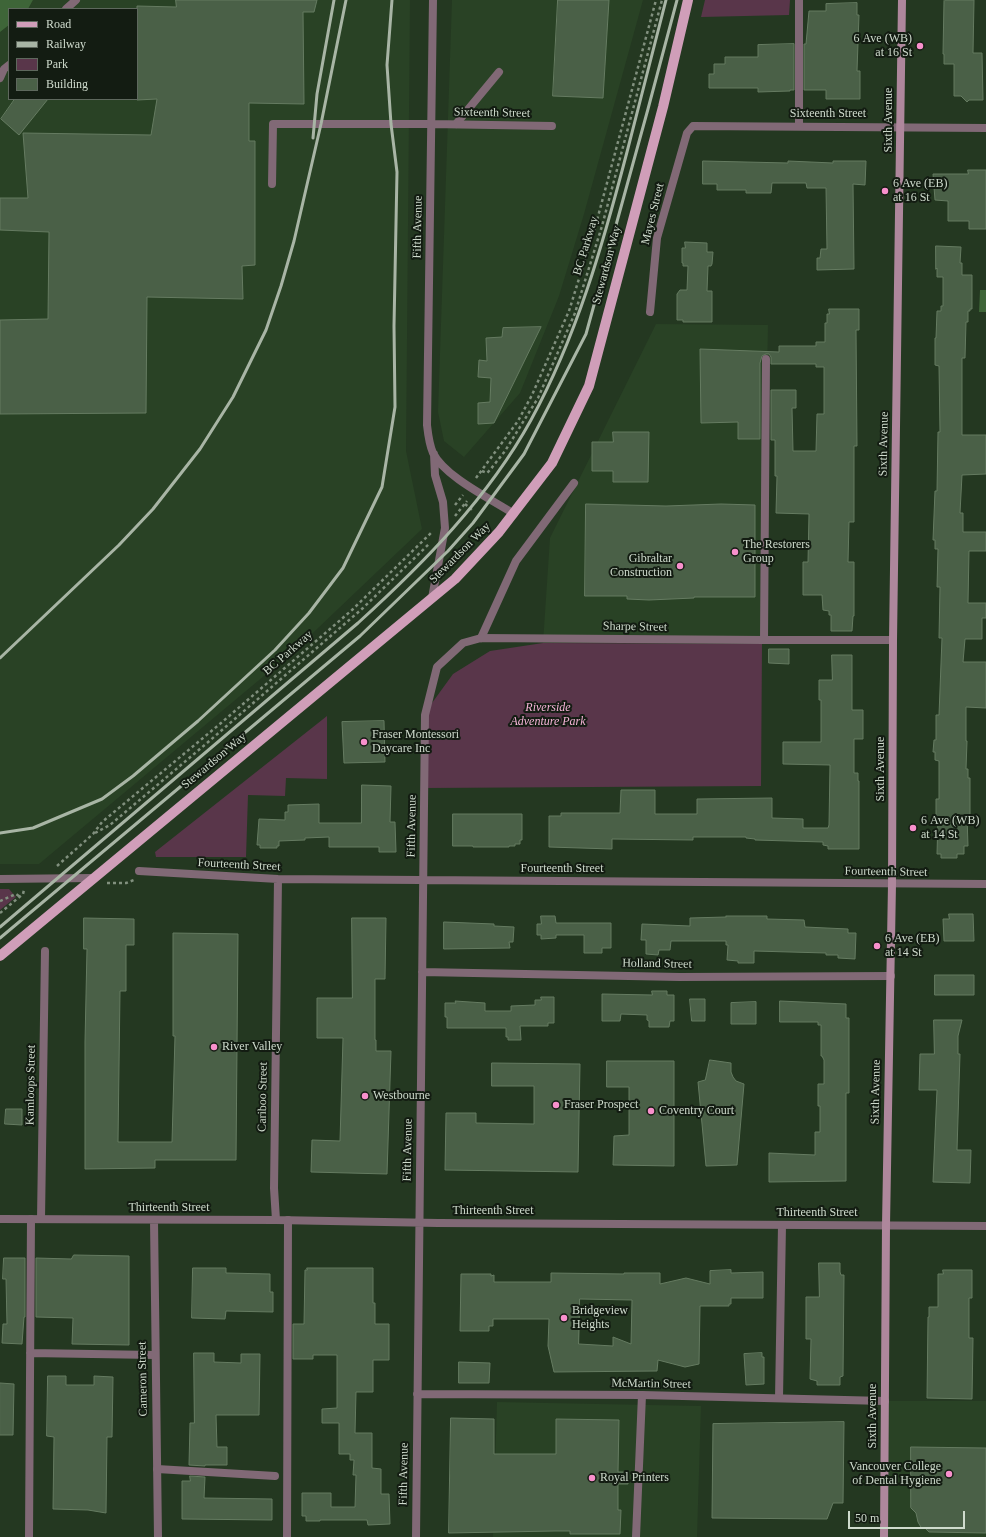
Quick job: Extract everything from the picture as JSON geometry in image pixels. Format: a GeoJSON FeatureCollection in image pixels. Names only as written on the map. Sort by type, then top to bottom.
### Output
{"type":"FeatureCollection","features":[{"type":"Feature","properties":{"kind":"main road","name":"Stewardson Way"},"geometry":{"type":"LineString","coordinates":[[0,956],[455,579],[499,532],[552,463],[589,386],[663,107],[688,0]]}},
{"type":"Feature","properties":{"kind":"street"},"geometry":{"type":"LineString","coordinates":[[67,8],[76,0]]}},
{"type":"Feature","properties":{"kind":"street","name":"Fifth Avenue"},"geometry":{"type":"LineString","coordinates":[[434,0],[427,425],[431,447],[434,454],[446,470],[470,487],[514,514]]}},
{"type":"Feature","properties":{"kind":"street"},"geometry":{"type":"LineString","coordinates":[[799,126],[800,0]]}},
{"type":"Feature","properties":{"kind":"street","name":"Sixth Avenue"},"geometry":{"type":"LineString","coordinates":[[884,1537],[886,1225],[891,976],[893,640],[902,0]]}},
{"type":"Feature","properties":{"kind":"street"},"geometry":{"type":"LineString","coordinates":[[0,78],[4,69],[8,66]]}},
{"type":"Feature","properties":{"kind":"street"},"geometry":{"type":"LineString","coordinates":[[456,124],[499,72]]}},
{"type":"Feature","properties":{"kind":"street","name":"Sixteenth Street"},"geometry":{"type":"LineString","coordinates":[[272,184],[272,124],[456,124],[552,126]]}},
{"type":"Feature","properties":{"kind":"street","name":"Sixteenth Street"},"geometry":{"type":"LineString","coordinates":[[693,126],[880,126],[901,128],[986,128]]}},
{"type":"Feature","properties":{"kind":"street","name":"Mayes Street"},"geometry":{"type":"LineString","coordinates":[[650,312],[657,238],[687,133],[693,126]]}},
{"type":"Feature","properties":{"kind":"street"},"geometry":{"type":"LineString","coordinates":[[764,640],[766,359]]}},
{"type":"Feature","properties":{"kind":"street","name":"Fifth Avenue"},"geometry":{"type":"LineString","coordinates":[[432,598],[448,519],[434,468],[434,454]]}},
{"type":"Feature","properties":{"kind":"street"},"geometry":{"type":"LineString","coordinates":[[481,638],[516,561],[574,483]]}},
{"type":"Feature","properties":{"kind":"street","name":"Sharpe Street"},"geometry":{"type":"LineString","coordinates":[[425,715],[437,667],[463,643],[481,638],[893,640]]}},
{"type":"Feature","properties":{"kind":"street","name":"Fifth Avenue"},"geometry":{"type":"LineString","coordinates":[[416,1537],[425,715]]}},
{"type":"Feature","properties":{"kind":"street","name":"Fourteenth Street"},"geometry":{"type":"LineString","coordinates":[[139,871],[278,879],[986,884]]}},
{"type":"Feature","properties":{"kind":"street"},"geometry":{"type":"LineString","coordinates":[[0,879],[89,881]]}},
{"type":"Feature","properties":{"kind":"street","name":"Cariboo Street"},"geometry":{"type":"LineString","coordinates":[[276,1220],[274,1188],[278,879]]}},
{"type":"Feature","properties":{"kind":"street","name":"Kamloops Street"},"geometry":{"type":"LineString","coordinates":[[41,1220],[45,950]]}},
{"type":"Feature","properties":{"kind":"street","name":"Holland Street"},"geometry":{"type":"LineString","coordinates":[[422,972],[680,977],[891,976]]}},
{"type":"Feature","properties":{"kind":"street","name":"Thirteenth Street"},"geometry":{"type":"LineString","coordinates":[[0,1219],[986,1226]]}},
{"type":"Feature","properties":{"kind":"street"},"geometry":{"type":"LineString","coordinates":[[29,1537],[31,1219]]}},
{"type":"Feature","properties":{"kind":"street","name":"Cameron Street"},"geometry":{"type":"LineString","coordinates":[[154,1220],[158,1537]]}},
{"type":"Feature","properties":{"kind":"street"},"geometry":{"type":"LineString","coordinates":[[287,1537],[288,1220]]}},
{"type":"Feature","properties":{"kind":"street"},"geometry":{"type":"LineString","coordinates":[[778,1398],[782,1225]]}},
{"type":"Feature","properties":{"kind":"street"},"geometry":{"type":"LineString","coordinates":[[30,1353],[155,1355]]}},
{"type":"Feature","properties":{"kind":"street","name":"McMartin Street"},"geometry":{"type":"LineString","coordinates":[[417,1394],[642,1395],[885,1401]]}},
{"type":"Feature","properties":{"kind":"street"},"geometry":{"type":"LineString","coordinates":[[636,1537],[642,1395]]}},
{"type":"Feature","properties":{"kind":"street"},"geometry":{"type":"LineString","coordinates":[[157,1469],[275,1476]]}},
{"type":"Feature","properties":{"kind":"path","name":"BC Parkway"},"geometry":{"type":"LineString","coordinates":[[448,519],[518,421],[532,395],[569,311],[596,224],[656,0]]}},
{"type":"Feature","properties":{"kind":"path","name":"BC Parkway"},"geometry":{"type":"LineString","coordinates":[[482,471],[487,473],[505,451],[538,398],[575,313],[602,226],[662,0]]}},
{"type":"Feature","properties":{"kind":"path","name":"BC Parkway"},"geometry":{"type":"LineString","coordinates":[[54,869],[93,834],[102,822],[221,723],[352,610],[467,501]]}},
{"type":"Feature","properties":{"kind":"path"},"geometry":{"type":"LineString","coordinates":[[465,504],[472,510]]}},
{"type":"Feature","properties":{"kind":"path","name":"BC Parkway"},"geometry":{"type":"LineString","coordinates":[[93,834],[110,825],[236,718],[363,608],[432,541]]}},
{"type":"Feature","properties":{"kind":"path"},"geometry":{"type":"LineString","coordinates":[[89,881],[126,883],[155,872]]}},
{"type":"Feature","properties":{"kind":"path"},"geometry":{"type":"LineString","coordinates":[[0,913],[23,894],[24,889]]}},
{"type":"Feature","properties":{"kind":"path"},"geometry":{"type":"LineString","coordinates":[[0,901],[16,894],[20,897]]}},
{"type":"Feature","properties":{"kind":"shaded area"},"geometry":{"type":"Polygon","coordinates":[[[0,0],[33,0],[29,8],[8,8],[8,26],[0,32],[0,0]]]}},
{"type":"Feature","properties":{"kind":"shaded area"},"geometry":{"type":"Polygon","coordinates":[[[33,0],[410,0],[406,451],[422,529],[295,650],[39,864],[0,864],[0,32],[8,26],[8,100],[138,100],[138,8],[29,8],[33,0]]]}},
{"type":"Feature","properties":{"kind":"shaded area"},"geometry":{"type":"Polygon","coordinates":[[[452,0],[643,0],[584,214],[559,296],[520,393],[464,457],[444,441],[438,412],[452,0]]]}},
{"type":"Feature","properties":{"kind":"shaded area"},"geometry":{"type":"Polygon","coordinates":[[[980,290],[986,290],[986,312],[979,312],[980,290]]]}},
{"type":"Feature","properties":{"kind":"shaded area"},"geometry":{"type":"Polygon","coordinates":[[[656,324],[768,325],[762,644],[543,643],[550,538],[656,324]]]}},
{"type":"Feature","properties":{"kind":"shaded area"},"geometry":{"type":"Polygon","coordinates":[[[885,1401],[986,1401],[986,1537],[884,1537],[885,1401]]]}},
{"type":"Feature","properties":{"kind":"shaded area"},"geometry":{"type":"Polygon","coordinates":[[[497,1402],[701,1406],[697,1537],[493,1537],[497,1402]]]}},
{"type":"Feature","properties":{"kind":"green space"},"geometry":{"type":"Polygon","coordinates":[[[705,0],[790,0],[789,15],[701,17],[705,0]]]}},
{"type":"Feature","properties":{"kind":"green space","name":"Riverside Adventure Park"},"geometry":{"type":"Polygon","coordinates":[[[543,643],[762,644],[761,786],[425,788],[424,714],[453,674],[490,651],[543,643]]]}},
{"type":"Feature","properties":{"kind":"green space"},"geometry":{"type":"Polygon","coordinates":[[[327,716],[327,779],[286,778],[285,796],[248,795],[246,857],[156,857],[155,852],[327,716]]]}},
{"type":"Feature","properties":{"kind":"green space"},"geometry":{"type":"Polygon","coordinates":[[[0,889],[9,889],[16,897],[0,910],[0,889]]]}},
{"type":"Feature","properties":{"kind":"building"},"geometry":{"type":"Polygon","coordinates":[[[176,0],[317,0],[314,12],[303,12],[304,104],[249,103],[249,141],[255,141],[255,265],[242,266],[243,299],[147,297],[146,413],[0,414],[0,320],[48,319],[49,232],[0,230],[0,198],[28,198],[23,133],[151,135],[157,99],[138,100],[137,6],[176,7],[176,0]]]}},
{"type":"Feature","properties":{"kind":"building"},"geometry":{"type":"Polygon","coordinates":[[[558,0],[609,0],[603,98],[553,96],[558,0]]]}},
{"type":"Feature","properties":{"kind":"building"},"geometry":{"type":"Polygon","coordinates":[[[945,0],[974,0],[973,53],[982,53],[983,100],[969,100],[967,102],[961,96],[954,96],[954,64],[944,64],[943,54],[945,0]]]}},
{"type":"Feature","properties":{"kind":"building"},"geometry":{"type":"Polygon","coordinates":[[[857,3],[857,15],[859,15],[857,71],[860,71],[860,99],[826,99],[826,90],[804,90],[804,44],[806,44],[809,11],[826,11],[826,4],[857,3]]]}},
{"type":"Feature","properties":{"kind":"building"},"geometry":{"type":"Polygon","coordinates":[[[794,44],[794,90],[758,92],[758,88],[709,88],[709,74],[714,74],[714,64],[725,64],[725,57],[758,57],[758,45],[794,44]]]}},
{"type":"Feature","properties":{"kind":"building"},"geometry":{"type":"Polygon","coordinates":[[[14,100],[47,100],[19,135],[1,119],[14,100]]]}},
{"type":"Feature","properties":{"kind":"building"},"geometry":{"type":"Polygon","coordinates":[[[703,161],[788,163],[788,161],[833,163],[833,161],[866,161],[865,185],[853,184],[854,269],[817,270],[817,258],[820,258],[821,249],[827,249],[826,188],[807,188],[806,183],[772,183],[771,193],[746,193],[746,190],[717,190],[717,184],[703,184],[703,161]]]}},
{"type":"Feature","properties":{"kind":"building"},"geometry":{"type":"Polygon","coordinates":[[[968,170],[986,170],[986,229],[969,229],[969,221],[948,221],[948,201],[935,200],[933,174],[968,174],[968,170]]]}},
{"type":"Feature","properties":{"kind":"building"},"geometry":{"type":"Polygon","coordinates":[[[685,242],[707,243],[707,252],[713,252],[712,264],[711,266],[708,266],[707,291],[712,291],[712,322],[683,322],[683,320],[677,320],[677,294],[680,290],[687,290],[688,266],[683,266],[682,263],[682,248],[685,248],[685,242]]]}},
{"type":"Feature","properties":{"kind":"building"},"geometry":{"type":"Polygon","coordinates":[[[936,246],[961,247],[960,263],[962,263],[962,275],[972,275],[972,309],[968,311],[968,322],[966,322],[965,358],[962,358],[962,435],[986,435],[986,474],[962,475],[960,513],[963,513],[963,532],[986,532],[986,551],[969,551],[968,603],[986,603],[986,618],[982,618],[982,639],[965,639],[963,662],[986,662],[986,708],[966,707],[966,769],[968,769],[968,778],[970,778],[970,816],[967,816],[968,846],[964,846],[964,854],[957,854],[957,858],[941,858],[941,854],[937,854],[938,818],[936,818],[936,799],[939,799],[939,761],[935,760],[935,752],[933,752],[934,740],[936,740],[936,715],[939,715],[942,638],[939,638],[940,587],[937,587],[938,549],[935,549],[935,540],[933,540],[935,491],[937,491],[938,432],[940,432],[939,366],[935,365],[935,338],[937,311],[941,311],[941,306],[943,306],[943,277],[937,277],[936,246]]]}},
{"type":"Feature","properties":{"kind":"building"},"geometry":{"type":"Polygon","coordinates":[[[829,309],[859,309],[859,330],[856,330],[857,446],[854,446],[854,522],[849,522],[848,562],[854,562],[854,616],[852,631],[831,631],[831,615],[829,615],[829,611],[823,610],[822,595],[803,595],[803,562],[808,562],[809,514],[776,513],[777,476],[775,476],[775,440],[771,440],[771,390],[796,390],[796,408],[792,408],[793,451],[816,451],[817,414],[824,414],[824,367],[816,367],[816,364],[771,364],[771,357],[769,354],[762,356],[760,363],[760,439],[738,439],[738,422],[701,423],[700,349],[779,352],[779,346],[816,346],[816,342],[825,342],[825,323],[827,323],[827,314],[829,314],[829,309]]]}},
{"type":"Feature","properties":{"kind":"building"},"geometry":{"type":"Polygon","coordinates":[[[541,327],[494,423],[478,424],[478,403],[490,402],[491,378],[478,377],[479,360],[487,361],[486,338],[502,337],[503,328],[541,327]]]}},
{"type":"Feature","properties":{"kind":"building"},"geometry":{"type":"Polygon","coordinates":[[[613,432],[649,432],[648,482],[613,482],[613,471],[592,471],[592,442],[613,442],[613,432]]]}},
{"type":"Feature","properties":{"kind":"building"},"geometry":{"type":"Polygon","coordinates":[[[586,504],[666,506],[721,504],[755,505],[755,597],[694,597],[649,600],[627,599],[627,596],[585,596],[586,504]]]}},
{"type":"Feature","properties":{"kind":"building"},"geometry":{"type":"Polygon","coordinates":[[[769,649],[789,649],[789,664],[769,663],[769,649]]]}},
{"type":"Feature","properties":{"kind":"building"},"geometry":{"type":"Polygon","coordinates":[[[832,655],[852,655],[852,710],[863,710],[863,739],[854,739],[854,773],[858,773],[859,781],[859,849],[828,849],[828,846],[823,845],[823,842],[755,840],[746,837],[693,837],[693,840],[612,839],[612,849],[549,847],[549,816],[561,816],[561,813],[620,813],[621,790],[655,790],[655,814],[697,814],[697,799],[772,798],[772,818],[803,819],[803,828],[828,828],[830,765],[783,764],[783,742],[821,742],[821,700],[819,700],[819,680],[832,680],[832,655]]]}},
{"type":"Feature","properties":{"kind":"building","name":"Fraser Montessori Daycare Inc"},"geometry":{"type":"Polygon","coordinates":[[[384,721],[385,762],[344,763],[342,722],[384,721]]]}},
{"type":"Feature","properties":{"kind":"building"},"geometry":{"type":"Polygon","coordinates":[[[362,785],[391,786],[390,822],[395,822],[396,852],[379,852],[379,847],[329,847],[329,837],[279,841],[279,846],[277,846],[277,848],[260,848],[260,845],[257,845],[259,819],[285,820],[285,812],[288,812],[288,805],[319,804],[319,823],[361,823],[362,785]]]}},
{"type":"Feature","properties":{"kind":"building"},"geometry":{"type":"Polygon","coordinates":[[[453,814],[522,814],[522,840],[520,840],[520,844],[515,844],[515,846],[509,847],[453,846],[453,814]]]}},
{"type":"Feature","properties":{"kind":"building"},"geometry":{"type":"Polygon","coordinates":[[[949,914],[973,914],[974,941],[944,941],[943,919],[949,919],[949,914]]]}},
{"type":"Feature","properties":{"kind":"building"},"geometry":{"type":"Polygon","coordinates":[[[541,916],[555,916],[556,923],[611,923],[611,948],[602,948],[602,953],[584,953],[584,935],[556,935],[556,938],[541,939],[541,935],[537,935],[537,924],[541,924],[541,916]]]}},
{"type":"Feature","properties":{"kind":"building"},"geometry":{"type":"Polygon","coordinates":[[[767,916],[767,919],[804,920],[805,927],[848,929],[848,933],[856,933],[855,959],[838,958],[838,955],[826,955],[826,953],[754,951],[754,963],[738,963],[738,961],[727,960],[728,945],[726,945],[726,941],[671,941],[670,950],[659,950],[658,955],[646,954],[646,940],[641,940],[642,924],[690,926],[690,918],[767,916]]]}},
{"type":"Feature","properties":{"kind":"building"},"geometry":{"type":"Polygon","coordinates":[[[84,918],[134,919],[134,945],[126,945],[126,991],[120,991],[118,1142],[172,1142],[175,1036],[173,1036],[173,933],[238,934],[236,1160],[155,1160],[155,1168],[85,1169],[87,949],[84,949],[84,918]]]}},
{"type":"Feature","properties":{"kind":"building"},"geometry":{"type":"Polygon","coordinates":[[[352,918],[386,918],[385,979],[375,979],[375,1040],[376,1051],[391,1051],[387,1174],[311,1172],[312,1140],[340,1141],[343,1038],[317,1038],[317,998],[352,998],[352,918]]]}},
{"type":"Feature","properties":{"kind":"building"},"geometry":{"type":"Polygon","coordinates":[[[444,922],[494,924],[494,926],[514,927],[513,942],[509,942],[510,948],[444,949],[444,922]]]}},
{"type":"Feature","properties":{"kind":"building"},"geometry":{"type":"Polygon","coordinates":[[[935,975],[974,975],[974,995],[935,995],[935,975]]]}},
{"type":"Feature","properties":{"kind":"building"},"geometry":{"type":"Polygon","coordinates":[[[652,991],[667,991],[667,995],[674,995],[674,1021],[670,1021],[669,1027],[649,1027],[647,1015],[621,1014],[620,1021],[602,1021],[602,994],[652,995],[652,991]]]}},
{"type":"Feature","properties":{"kind":"building"},"geometry":{"type":"Polygon","coordinates":[[[541,997],[554,997],[554,1023],[548,1023],[548,1026],[520,1026],[521,1040],[508,1040],[508,1037],[506,1037],[506,1028],[447,1028],[445,1003],[456,1003],[455,1001],[485,1003],[485,1011],[511,1011],[511,1006],[535,1005],[535,1000],[541,1000],[541,997]]]}},
{"type":"Feature","properties":{"kind":"building"},"geometry":{"type":"Polygon","coordinates":[[[690,999],[705,999],[705,1021],[692,1021],[690,999]]]}},
{"type":"Feature","properties":{"kind":"building"},"geometry":{"type":"Polygon","coordinates":[[[780,1001],[846,1004],[846,1018],[849,1018],[849,1093],[846,1093],[846,1181],[769,1182],[769,1153],[815,1155],[815,1132],[820,1132],[818,1084],[824,1084],[824,1060],[821,1056],[821,1025],[818,1025],[818,1022],[780,1022],[780,1001]]]}},
{"type":"Feature","properties":{"kind":"building"},"geometry":{"type":"Polygon","coordinates":[[[756,1002],[756,1024],[731,1024],[731,1003],[756,1002]]]}},
{"type":"Feature","properties":{"kind":"building"},"geometry":{"type":"Polygon","coordinates":[[[934,1020],[962,1020],[958,1036],[958,1054],[960,1054],[957,1150],[971,1150],[970,1183],[933,1182],[937,1090],[919,1090],[920,1054],[934,1054],[934,1020]]]}},
{"type":"Feature","properties":{"kind":"building"},"geometry":{"type":"Polygon","coordinates":[[[710,1060],[731,1063],[731,1072],[733,1077],[736,1081],[744,1084],[737,1165],[706,1166],[698,1082],[705,1080],[710,1060]]]}},
{"type":"Feature","properties":{"kind":"building","name":"Coventry Court"},"geometry":{"type":"Polygon","coordinates":[[[607,1061],[674,1061],[674,1166],[613,1165],[614,1136],[629,1135],[629,1087],[607,1087],[607,1061]]]}},
{"type":"Feature","properties":{"kind":"building","name":"Fraser Prospect"},"geometry":{"type":"Polygon","coordinates":[[[492,1063],[580,1064],[578,1172],[445,1170],[446,1113],[476,1113],[476,1123],[534,1124],[534,1086],[492,1086],[492,1063]]]}},
{"type":"Feature","properties":{"kind":"building"},"geometry":{"type":"Polygon","coordinates":[[[6,1109],[22,1109],[22,1125],[5,1124],[6,1109]]]}},
{"type":"Feature","properties":{"kind":"building"},"geometry":{"type":"Polygon","coordinates":[[[74,1255],[129,1256],[129,1345],[72,1344],[73,1318],[36,1317],[36,1258],[71,1259],[74,1255]]]}},
{"type":"Feature","properties":{"kind":"building"},"geometry":{"type":"Polygon","coordinates":[[[4,1258],[25,1258],[25,1317],[22,1344],[2,1343],[3,1324],[7,1324],[6,1279],[3,1279],[4,1258]]]}},
{"type":"Feature","properties":{"kind":"building"},"geometry":{"type":"Polygon","coordinates":[[[819,1263],[840,1263],[841,1275],[844,1275],[843,1376],[840,1377],[840,1385],[817,1385],[817,1381],[810,1379],[811,1339],[806,1339],[806,1297],[819,1297],[819,1263]]]}},
{"type":"Feature","properties":{"kind":"building"},"geometry":{"type":"Polygon","coordinates":[[[193,1268],[226,1268],[226,1273],[270,1274],[270,1292],[273,1292],[273,1312],[226,1311],[225,1319],[192,1318],[193,1268]]]}},
{"type":"Feature","properties":{"kind":"building"},"geometry":{"type":"Polygon","coordinates":[[[307,1268],[373,1268],[373,1303],[375,1303],[375,1324],[389,1324],[389,1360],[373,1360],[373,1392],[356,1392],[355,1433],[372,1433],[372,1468],[381,1469],[381,1494],[389,1494],[390,1524],[368,1525],[367,1520],[306,1521],[306,1516],[302,1516],[302,1493],[331,1493],[331,1507],[355,1507],[356,1475],[353,1475],[354,1460],[350,1460],[350,1454],[339,1454],[339,1423],[322,1423],[322,1409],[337,1408],[337,1355],[313,1355],[313,1359],[293,1359],[293,1324],[304,1324],[305,1270],[307,1270],[307,1268]]]}},
{"type":"Feature","properties":{"kind":"building"},"geometry":{"type":"Polygon","coordinates":[[[731,1270],[731,1273],[763,1272],[763,1298],[731,1298],[731,1304],[729,1304],[729,1306],[700,1306],[699,1364],[685,1367],[658,1360],[657,1371],[554,1372],[548,1346],[549,1319],[493,1319],[493,1326],[489,1326],[489,1331],[460,1331],[461,1274],[491,1274],[491,1276],[494,1275],[494,1282],[551,1282],[551,1273],[660,1273],[660,1284],[686,1278],[710,1284],[710,1271],[731,1270]],[[580,1299],[579,1344],[613,1346],[613,1337],[631,1344],[632,1300],[580,1299]]]}},
{"type":"Feature","properties":{"kind":"building"},"geometry":{"type":"Polygon","coordinates":[[[943,1270],[972,1270],[972,1298],[969,1298],[969,1338],[973,1338],[972,1399],[927,1398],[929,1307],[938,1307],[938,1274],[943,1274],[943,1270]]]}},
{"type":"Feature","properties":{"kind":"building"},"geometry":{"type":"Polygon","coordinates":[[[194,1353],[214,1353],[214,1362],[241,1363],[241,1354],[260,1354],[259,1415],[216,1415],[217,1447],[227,1447],[227,1465],[189,1465],[190,1423],[194,1423],[194,1353]]]}},
{"type":"Feature","properties":{"kind":"building"},"geometry":{"type":"Polygon","coordinates":[[[762,1353],[762,1357],[764,1357],[764,1384],[746,1385],[744,1354],[762,1353]]]}},
{"type":"Feature","properties":{"kind":"building"},"geometry":{"type":"Polygon","coordinates":[[[459,1362],[490,1363],[489,1383],[459,1383],[459,1362]]]}},
{"type":"Feature","properties":{"kind":"building"},"geometry":{"type":"Polygon","coordinates":[[[48,1376],[66,1376],[66,1385],[94,1385],[94,1376],[113,1377],[112,1437],[107,1437],[106,1513],[88,1510],[53,1509],[54,1437],[47,1436],[48,1376]]]}},
{"type":"Feature","properties":{"kind":"building"},"geometry":{"type":"Polygon","coordinates":[[[0,1383],[14,1384],[13,1435],[0,1435],[0,1383]]]}},
{"type":"Feature","properties":{"kind":"building"},"geometry":{"type":"Polygon","coordinates":[[[451,1418],[494,1419],[494,1454],[556,1454],[556,1419],[619,1420],[618,1472],[628,1472],[628,1484],[618,1484],[618,1510],[621,1510],[620,1534],[570,1534],[570,1531],[449,1533],[451,1418]]]}},
{"type":"Feature","properties":{"kind":"building"},"geometry":{"type":"Polygon","coordinates":[[[844,1422],[843,1503],[833,1503],[827,1519],[712,1518],[713,1424],[844,1422]]]}},
{"type":"Feature","properties":{"kind":"building","name":"Vancouver College of Dental Hygiene"},"geometry":{"type":"Polygon","coordinates":[[[911,1447],[986,1448],[986,1533],[929,1532],[924,1527],[922,1529],[918,1522],[916,1513],[911,1508],[911,1447]]]}},
{"type":"Feature","properties":{"kind":"building"},"geometry":{"type":"Polygon","coordinates":[[[190,1476],[205,1477],[204,1498],[272,1499],[272,1520],[182,1519],[182,1481],[190,1481],[190,1476]]]}},
{"type":"Feature","properties":{"kind":"railway"},"geometry":{"type":"LineString","coordinates":[[313,138],[317,94],[334,0]]}},
{"type":"Feature","properties":{"kind":"railway"},"geometry":{"type":"LineString","coordinates":[[0,658],[119,545],[153,509],[200,449],[233,397],[266,330],[294,241],[321,124],[346,0]]}},
{"type":"Feature","properties":{"kind":"railway"},"geometry":{"type":"LineString","coordinates":[[0,833],[33,828],[102,799],[133,776],[198,721],[275,650],[309,613],[343,568],[382,487],[395,407],[394,326],[397,172],[391,124],[387,65],[392,0]]}},
{"type":"Feature","properties":{"kind":"railway"},"geometry":{"type":"LineString","coordinates":[[0,927],[358,623],[430,553],[475,503],[495,476],[514,449],[531,420],[562,356],[575,323],[608,221],[666,0]]}},
{"type":"Feature","properties":{"kind":"railway"},"geometry":{"type":"LineString","coordinates":[[0,938],[360,636],[448,551],[473,523],[524,454],[586,334],[677,0]]}},
{"type":"Feature","properties":{"kind":"place","name":"6 Ave (WB) at 16 St"},"geometry":{"type":"Point","coordinates":[920,46]}},
{"type":"Feature","properties":{"kind":"place","name":"6 Ave (EB) at 16 St"},"geometry":{"type":"Point","coordinates":[885,191]}},
{"type":"Feature","properties":{"kind":"place","name":"The Restorers Group"},"geometry":{"type":"Point","coordinates":[735,552]}},
{"type":"Feature","properties":{"kind":"place","name":"Gibraltar Construction"},"geometry":{"type":"Point","coordinates":[680,566]}},
{"type":"Feature","properties":{"kind":"place","name":"Fraser Montessori Daycare Inc"},"geometry":{"type":"Point","coordinates":[364,742]}},
{"type":"Feature","properties":{"kind":"place","name":"6 Ave (WB) at 14 St"},"geometry":{"type":"Point","coordinates":[913,828]}},
{"type":"Feature","properties":{"kind":"place","name":"6 Ave (EB) at 14 St"},"geometry":{"type":"Point","coordinates":[877,946]}},
{"type":"Feature","properties":{"kind":"place","name":"River Valley"},"geometry":{"type":"Point","coordinates":[214,1047]}},
{"type":"Feature","properties":{"kind":"place","name":"Westbourne"},"geometry":{"type":"Point","coordinates":[365,1096]}},
{"type":"Feature","properties":{"kind":"place","name":"Fraser Prospect"},"geometry":{"type":"Point","coordinates":[556,1105]}},
{"type":"Feature","properties":{"kind":"place","name":"Coventry Court"},"geometry":{"type":"Point","coordinates":[651,1111]}},
{"type":"Feature","properties":{"kind":"place","name":"Bridgeview Heights"},"geometry":{"type":"Point","coordinates":[564,1318]}},
{"type":"Feature","properties":{"kind":"place","name":"Vancouver College of Dental Hygiene"},"geometry":{"type":"Point","coordinates":[949,1474]}},
{"type":"Feature","properties":{"kind":"place","name":"Royal Printers"},"geometry":{"type":"Point","coordinates":[592,1478]}}]}
